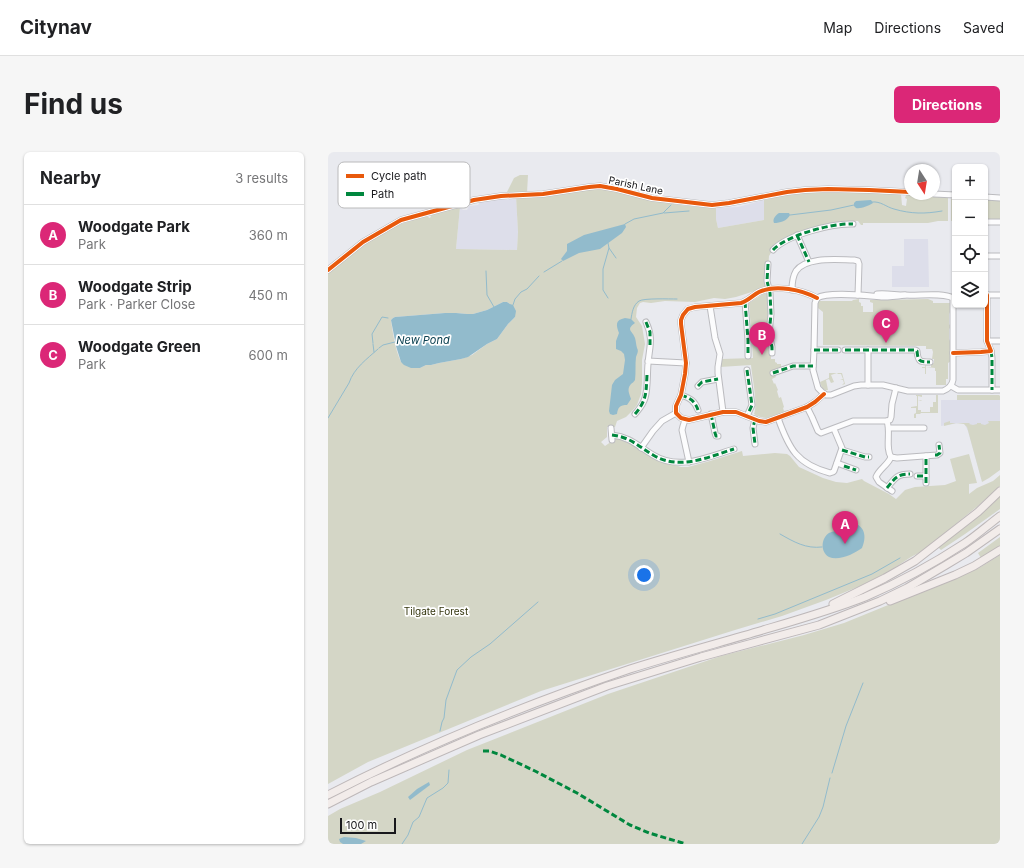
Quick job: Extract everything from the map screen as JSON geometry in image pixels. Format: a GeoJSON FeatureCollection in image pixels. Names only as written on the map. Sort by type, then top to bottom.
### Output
{"type":"FeatureCollection","features":[{"type":"Feature","properties":{"kind":"highway"},"geometry":{"type":"LineString","coordinates":[[793,621],[881,581],[903,568],[935,546],[978,512],[1000,491]]}},
{"type":"Feature","properties":{"kind":"highway"},"geometry":{"type":"LineString","coordinates":[[328,794],[467,731],[555,695],[630,669],[793,621],[858,599],[912,575],[966,542],[1000,516]]}},
{"type":"Feature","properties":{"kind":"highway"},"geometry":{"type":"LineString","coordinates":[[825,623],[880,601],[907,588],[966,553],[1000,529]]}},
{"type":"Feature","properties":{"kind":"highway"},"geometry":{"type":"LineString","coordinates":[[328,804],[371,782],[478,735],[607,686],[700,657],[825,623],[909,594],[974,566],[1000,550]]}},
{"type":"Feature","properties":{"kind":"street","name":"Parish Lane"},"geometry":{"type":"LineString","coordinates":[[470,201],[501,196],[542,194],[600,186],[652,198],[712,205],[805,190],[828,189],[904,192]]}},
{"type":"Feature","properties":{"kind":"street"},"geometry":{"type":"LineString","coordinates":[[940,194],[952,195]]}},
{"type":"Feature","properties":{"kind":"street"},"geometry":{"type":"LineString","coordinates":[[988,197],[1000,198]]}},
{"type":"Feature","properties":{"kind":"street","name":"Parish Lane"},"geometry":{"type":"LineString","coordinates":[[328,270],[364,242],[401,220],[445,208]]}},
{"type":"Feature","properties":{"kind":"street"},"geometry":{"type":"LineString","coordinates":[[988,222],[1000,222]]}},
{"type":"Feature","properties":{"kind":"street"},"geometry":{"type":"LineString","coordinates":[[773,250],[797,235],[835,225],[848,223],[853,224]]}},
{"type":"Feature","properties":{"kind":"street"},"geometry":{"type":"LineString","coordinates":[[797,235],[810,262]]}},
{"type":"Feature","properties":{"kind":"street"},"geometry":{"type":"LineString","coordinates":[[988,256],[1000,256]]}},
{"type":"Feature","properties":{"kind":"street"},"geometry":{"type":"LineString","coordinates":[[792,290],[794,276],[797,269],[810,262],[816,260],[854,260],[858,261],[858,295]]}},
{"type":"Feature","properties":{"kind":"street"},"geometry":{"type":"LineString","coordinates":[[768,264],[767,281],[769,289],[770,314],[769,334],[772,353]]}},
{"type":"Feature","properties":{"kind":"street"},"geometry":{"type":"LineString","coordinates":[[824,394],[813,404],[807,407],[764,422],[736,412],[711,414],[692,420],[685,420],[681,418],[676,413],[676,406],[681,395],[686,365],[681,318],[685,312],[695,307],[745,302],[759,292],[769,289],[806,292],[817,298],[824,296],[858,295],[890,297],[905,295],[944,295],[952,297]]}},
{"type":"Feature","properties":{"kind":"street"},"geometry":{"type":"LineString","coordinates":[[988,295],[1000,295]]}},
{"type":"Feature","properties":{"kind":"street"},"geometry":{"type":"LineString","coordinates":[[817,298],[815,304],[813,373],[818,388],[821,392],[831,395],[854,386],[868,385],[883,385],[908,391],[943,391],[948,389],[953,380],[954,308]]}},
{"type":"Feature","properties":{"kind":"street"},"geometry":{"type":"LineString","coordinates":[[745,302],[748,356]]}},
{"type":"Feature","properties":{"kind":"street"},"geometry":{"type":"LineString","coordinates":[[710,306],[715,338],[720,354],[718,379],[722,412]]}},
{"type":"Feature","properties":{"kind":"street"},"geometry":{"type":"LineString","coordinates":[[986,308],[987,341],[992,356],[992,390]]}},
{"type":"Feature","properties":{"kind":"street"},"geometry":{"type":"LineString","coordinates":[[635,414],[643,403],[647,388],[650,335],[646,322]]}},
{"type":"Feature","properties":{"kind":"street"},"geometry":{"type":"LineString","coordinates":[[987,341],[1000,341]]}},
{"type":"Feature","properties":{"kind":"street"},"geometry":{"type":"LineString","coordinates":[[814,350],[838,350]]}},
{"type":"Feature","properties":{"kind":"street"},"geometry":{"type":"LineString","coordinates":[[845,350],[916,350],[918,352],[919,360],[922,362],[930,362]]}},
{"type":"Feature","properties":{"kind":"street"},"geometry":{"type":"LineString","coordinates":[[868,350],[868,385]]}},
{"type":"Feature","properties":{"kind":"street"},"geometry":{"type":"LineString","coordinates":[[953,352],[991,351]]}},
{"type":"Feature","properties":{"kind":"street"},"geometry":{"type":"LineString","coordinates":[[648,361],[686,365]]}},
{"type":"Feature","properties":{"kind":"street"},"geometry":{"type":"LineString","coordinates":[[773,373],[793,366],[813,366]]}},
{"type":"Feature","properties":{"kind":"street"},"geometry":{"type":"LineString","coordinates":[[747,370],[752,405],[747,416]]}},
{"type":"Feature","properties":{"kind":"street"},"geometry":{"type":"LineString","coordinates":[[698,386],[702,382],[718,379]]}},
{"type":"Feature","properties":{"kind":"street"},"geometry":{"type":"LineString","coordinates":[[951,386],[958,390],[1000,390]]}},
{"type":"Feature","properties":{"kind":"street"},"geometry":{"type":"LineString","coordinates":[[891,457],[888,451],[888,421],[891,417],[892,404],[896,388]]}},
{"type":"Feature","properties":{"kind":"street"},"geometry":{"type":"LineString","coordinates":[[681,395],[692,400],[696,404],[698,410]]}},
{"type":"Feature","properties":{"kind":"street"},"geometry":{"type":"LineString","coordinates":[[807,407],[818,432],[822,433],[853,421],[888,421]]}},
{"type":"Feature","properties":{"kind":"street"},"geometry":{"type":"LineString","coordinates":[[641,448],[662,421],[676,413]]}},
{"type":"Feature","properties":{"kind":"street"},"geometry":{"type":"LineString","coordinates":[[711,414],[715,433],[716,436],[718,436]]}},
{"type":"Feature","properties":{"kind":"street"},"geometry":{"type":"LineString","coordinates":[[778,418],[788,443],[803,461],[812,467],[830,473],[834,472],[842,450],[834,429]]}},
{"type":"Feature","properties":{"kind":"street"},"geometry":{"type":"LineString","coordinates":[[755,419],[753,428],[756,444]]}},
{"type":"Feature","properties":{"kind":"street"},"geometry":{"type":"LineString","coordinates":[[685,420],[682,430],[689,462]]}},
{"type":"Feature","properties":{"kind":"street"},"geometry":{"type":"LineString","coordinates":[[612,428],[612,438],[626,438],[661,460],[675,463],[689,462],[734,449]]}},
{"type":"Feature","properties":{"kind":"street"},"geometry":{"type":"LineString","coordinates":[[889,428],[924,428]]}},
{"type":"Feature","properties":{"kind":"street"},"geometry":{"type":"LineString","coordinates":[[891,457],[897,458],[937,455],[940,453],[939,445]]}},
{"type":"Feature","properties":{"kind":"street"},"geometry":{"type":"LineString","coordinates":[[842,450],[869,457]]}},
{"type":"Feature","properties":{"kind":"street"},"geometry":{"type":"LineString","coordinates":[[926,456],[926,483]]}},
{"type":"Feature","properties":{"kind":"street"},"geometry":{"type":"LineString","coordinates":[[891,457],[876,476],[878,480],[890,489],[898,476],[910,474]]}},
{"type":"Feature","properties":{"kind":"street"},"geometry":{"type":"LineString","coordinates":[[837,463],[856,470]]}},
{"type":"Feature","properties":{"kind":"street"},"geometry":{"type":"LineString","coordinates":[[917,476],[926,476]]}},
{"type":"Feature","properties":{"kind":"shaded area"},"geometry":{"type":"Polygon","coordinates":[[[516,196],[518,232],[517,250],[456,249],[460,208],[467,210],[470,208],[470,206],[478,205],[480,202],[501,199],[508,200],[511,197],[516,196]]]}},
{"type":"Feature","properties":{"kind":"shaded area"},"geometry":{"type":"Polygon","coordinates":[[[764,200],[764,220],[718,228],[716,208],[738,207],[764,200]]]}},
{"type":"Feature","properties":{"kind":"shaded area"},"geometry":{"type":"Polygon","coordinates":[[[904,239],[928,239],[929,287],[892,287],[892,266],[904,266],[904,239]]]}},
{"type":"Feature","properties":{"kind":"shaded area"},"geometry":{"type":"Polygon","coordinates":[[[941,400],[1000,400],[1000,465],[981,478],[965,425],[963,423],[959,423],[941,426],[941,400]]]}},
{"type":"Feature","properties":{"kind":"green space"},"geometry":{"type":"Polygon","coordinates":[[[520,175],[528,175],[527,193],[506,194],[514,178],[520,175]]]}},
{"type":"Feature","properties":{"kind":"green space","name":"Tilgate Forest"},"geometry":{"type":"Polygon","coordinates":[[[598,188],[605,189],[686,206],[716,208],[718,228],[764,220],[764,200],[793,193],[823,191],[901,194],[902,205],[906,206],[907,200],[940,200],[940,195],[947,195],[948,221],[928,223],[863,223],[863,225],[861,225],[858,221],[853,221],[793,236],[790,235],[772,251],[769,256],[767,287],[725,299],[714,298],[695,302],[665,301],[640,303],[637,308],[636,317],[642,326],[645,344],[642,360],[641,394],[637,405],[626,417],[617,421],[615,427],[607,427],[607,437],[601,442],[605,446],[615,439],[624,440],[654,459],[681,467],[688,467],[742,451],[743,456],[775,453],[787,454],[799,467],[823,478],[836,482],[847,483],[862,479],[896,499],[905,490],[915,487],[945,485],[956,481],[950,459],[969,454],[977,483],[969,484],[969,494],[977,488],[993,481],[1000,475],[1000,486],[924,550],[888,572],[860,586],[782,616],[541,691],[368,762],[328,784],[328,272],[352,253],[387,230],[426,216],[430,218],[432,214],[456,208],[460,208],[456,249],[517,250],[518,232],[516,196],[598,188]],[[503,302],[487,310],[473,314],[445,313],[395,317],[391,320],[393,336],[401,362],[420,368],[426,365],[461,359],[472,355],[497,339],[515,317],[510,304],[503,302]]]}},
{"type":"Feature","properties":{"kind":"green space"},"geometry":{"type":"Polygon","coordinates":[[[952,198],[951,221],[951,199],[952,198]]]}},
{"type":"Feature","properties":{"kind":"green space"},"geometry":{"type":"Polygon","coordinates":[[[988,198],[1000,200],[1000,219],[988,220],[988,198]]]}},
{"type":"Feature","properties":{"kind":"green space"},"geometry":{"type":"Polygon","coordinates":[[[767,293],[769,299],[767,300],[769,316],[767,323],[771,359],[775,359],[777,364],[781,364],[781,368],[770,374],[775,375],[776,377],[772,379],[778,390],[779,398],[781,397],[784,411],[789,411],[776,416],[763,418],[754,414],[755,397],[751,365],[720,367],[721,359],[753,358],[749,303],[767,293]]]}},
{"type":"Feature","properties":{"kind":"green space"},"geometry":{"type":"Polygon","coordinates":[[[859,299],[861,306],[863,306],[863,312],[873,312],[873,303],[870,302],[870,300],[928,299],[933,301],[933,303],[950,303],[951,310],[949,314],[949,324],[951,327],[949,329],[949,339],[951,361],[948,363],[948,379],[946,379],[946,385],[936,385],[935,368],[926,367],[931,367],[931,364],[934,363],[934,359],[932,359],[932,349],[926,349],[926,346],[823,345],[823,312],[818,308],[818,301],[852,301],[859,299]]]}},
{"type":"Feature","properties":{"kind":"green space"},"geometry":{"type":"Polygon","coordinates":[[[925,364],[926,367],[925,374],[925,368],[922,367],[925,367],[925,364]]]}},
{"type":"Feature","properties":{"kind":"green space"},"geometry":{"type":"Polygon","coordinates":[[[829,373],[837,373],[831,375],[834,382],[831,383],[829,379],[826,380],[828,390],[825,390],[822,388],[820,382],[829,378],[829,373]]]}},
{"type":"Feature","properties":{"kind":"green space"},"geometry":{"type":"Polygon","coordinates":[[[837,373],[842,373],[845,384],[842,385],[844,383],[843,380],[840,380],[843,379],[841,374],[837,373]]]}},
{"type":"Feature","properties":{"kind":"green space"},"geometry":{"type":"Polygon","coordinates":[[[916,395],[922,395],[922,397],[918,396],[918,410],[921,410],[921,412],[930,412],[930,407],[933,407],[933,402],[936,402],[936,395],[938,395],[938,413],[916,414],[916,418],[914,418],[916,408],[911,407],[917,406],[916,395]]]}},
{"type":"Feature","properties":{"kind":"green space"},"geometry":{"type":"Polygon","coordinates":[[[957,395],[999,395],[1000,400],[957,400],[957,395]]]}},
{"type":"Feature","properties":{"kind":"green space"},"geometry":{"type":"Polygon","coordinates":[[[950,421],[950,423],[956,423],[944,426],[944,423],[950,421]]]}},
{"type":"Feature","properties":{"kind":"green space"},"geometry":{"type":"Polygon","coordinates":[[[988,421],[1000,421],[1000,470],[982,482],[967,427],[964,424],[956,423],[970,423],[969,424],[973,425],[981,423],[985,425],[989,423],[988,421]]]}},
{"type":"Feature","properties":{"kind":"green space"},"geometry":{"type":"Polygon","coordinates":[[[1000,496],[1000,509],[941,550],[938,547],[976,517],[1000,496]]]}},
{"type":"Feature","properties":{"kind":"green space"},"geometry":{"type":"Polygon","coordinates":[[[1000,537],[1000,547],[981,558],[978,553],[1000,537]]]}},
{"type":"Feature","properties":{"kind":"green space"},"geometry":{"type":"Polygon","coordinates":[[[1000,555],[1000,844],[328,844],[328,816],[467,750],[608,694],[721,656],[804,635],[844,623],[979,568],[1000,555]]]}},
{"type":"Feature","properties":{"kind":"water"},"geometry":{"type":"Polygon","coordinates":[[[871,200],[873,203],[864,207],[856,208],[854,206],[856,201],[871,200]]]}},
{"type":"Feature","properties":{"kind":"water"},"geometry":{"type":"Polygon","coordinates":[[[779,213],[789,213],[790,215],[787,219],[779,223],[774,223],[774,219],[779,213]]]}},
{"type":"Feature","properties":{"kind":"water"},"geometry":{"type":"Polygon","coordinates":[[[625,224],[626,227],[622,233],[600,249],[579,253],[563,261],[561,259],[567,251],[567,244],[584,235],[625,224]]]}},
{"type":"Feature","properties":{"kind":"water","name":"New Pond"},"geometry":{"type":"Polygon","coordinates":[[[503,302],[513,305],[516,311],[515,317],[497,339],[468,357],[426,365],[420,368],[411,368],[401,362],[391,320],[393,318],[445,313],[473,314],[487,310],[503,302]]]}},
{"type":"Feature","properties":{"kind":"water"},"geometry":{"type":"Polygon","coordinates":[[[625,318],[631,319],[635,323],[630,327],[630,330],[635,338],[638,350],[636,357],[635,380],[629,388],[631,399],[627,405],[620,407],[617,414],[613,415],[610,414],[609,411],[612,385],[615,380],[623,374],[625,360],[624,354],[616,349],[616,341],[619,333],[617,323],[619,320],[625,318]]]}},
{"type":"Feature","properties":{"kind":"water"},"geometry":{"type":"Polygon","coordinates":[[[856,524],[862,528],[864,534],[862,548],[851,555],[837,558],[826,555],[823,549],[823,541],[826,535],[856,524]]]}},
{"type":"Feature","properties":{"kind":"water"},"geometry":{"type":"Polygon","coordinates":[[[429,782],[430,785],[410,800],[408,797],[417,789],[429,782]]]}},
{"type":"Feature","properties":{"kind":"water"},"geometry":{"type":"Polygon","coordinates":[[[344,837],[366,841],[361,844],[343,844],[339,839],[344,837]]]}},
{"type":"Feature","properties":{"kind":"waterway"},"geometry":{"type":"LineString","coordinates":[[872,202],[878,202],[900,211],[912,213],[942,211]]}},
{"type":"Feature","properties":{"kind":"waterway"},"geometry":{"type":"LineString","coordinates":[[625,224],[634,219],[663,213],[671,205]]}},
{"type":"Feature","properties":{"kind":"waterway"},"geometry":{"type":"LineString","coordinates":[[790,215],[831,210],[854,205]]}},
{"type":"Feature","properties":{"kind":"waterway"},"geometry":{"type":"LineString","coordinates":[[664,213],[689,211]]}},
{"type":"Feature","properties":{"kind":"waterway"},"geometry":{"type":"LineString","coordinates":[[608,243],[609,248],[603,269],[603,290],[608,298]]}},
{"type":"Feature","properties":{"kind":"waterway"},"geometry":{"type":"LineString","coordinates":[[609,248],[616,258]]}},
{"type":"Feature","properties":{"kind":"waterway"},"geometry":{"type":"LineString","coordinates":[[544,272],[562,261]]}},
{"type":"Feature","properties":{"kind":"waterway"},"geometry":{"type":"LineString","coordinates":[[486,271],[487,295],[494,307]]}},
{"type":"Feature","properties":{"kind":"waterway"},"geometry":{"type":"LineString","coordinates":[[513,305],[515,299],[521,292],[527,289],[539,276]]}},
{"type":"Feature","properties":{"kind":"waterway"},"geometry":{"type":"LineString","coordinates":[[631,319],[634,307],[639,301],[651,299],[677,299]]}},
{"type":"Feature","properties":{"kind":"waterway"},"geometry":{"type":"LineString","coordinates":[[373,343],[372,334],[382,317],[388,318]]}},
{"type":"Feature","properties":{"kind":"waterway"},"geometry":{"type":"LineString","coordinates":[[379,348],[383,345],[395,342]]}},
{"type":"Feature","properties":{"kind":"waterway"},"geometry":{"type":"LineString","coordinates":[[373,344],[374,352]]}},
{"type":"Feature","properties":{"kind":"waterway"},"geometry":{"type":"LineString","coordinates":[[328,418],[354,373],[361,364],[378,349]]}},
{"type":"Feature","properties":{"kind":"waterway"},"geometry":{"type":"LineString","coordinates":[[780,534],[805,546],[822,547]]}},
{"type":"Feature","properties":{"kind":"waterway"},"geometry":{"type":"LineString","coordinates":[[758,619],[775,614],[872,574],[900,558]]}},
{"type":"Feature","properties":{"kind":"waterway"},"geometry":{"type":"LineString","coordinates":[[440,731],[444,718],[446,700],[457,670],[471,657],[490,644],[538,602]]}},
{"type":"Feature","properties":{"kind":"waterway"},"geometry":{"type":"LineString","coordinates":[[832,773],[846,726],[863,683]]}},
{"type":"Feature","properties":{"kind":"waterway"},"geometry":{"type":"LineString","coordinates":[[402,844],[408,835],[413,822],[419,817],[427,798],[448,783],[449,770]]}},
{"type":"Feature","properties":{"kind":"waterway"},"geometry":{"type":"LineString","coordinates":[[802,844],[819,817],[830,778]]}},
{"type":"Feature","properties":{"kind":"marked path"},"geometry":{"type":"LineString","coordinates":[[773,250],[788,239],[810,231],[844,224],[853,224]]}},
{"type":"Feature","properties":{"kind":"marked path"},"geometry":{"type":"LineString","coordinates":[[797,235],[809,262]]}},
{"type":"Feature","properties":{"kind":"marked path"},"geometry":{"type":"LineString","coordinates":[[768,264],[767,281],[770,293],[771,314],[769,334],[772,353]]}},
{"type":"Feature","properties":{"kind":"marked path"},"geometry":{"type":"LineString","coordinates":[[745,302],[748,356]]}},
{"type":"Feature","properties":{"kind":"marked path"},"geometry":{"type":"LineString","coordinates":[[646,322],[650,332],[650,345]]}},
{"type":"Feature","properties":{"kind":"marked path"},"geometry":{"type":"LineString","coordinates":[[814,350],[838,350]]}},
{"type":"Feature","properties":{"kind":"marked path"},"geometry":{"type":"LineString","coordinates":[[845,350],[915,350],[917,351],[920,361],[930,362]]}},
{"type":"Feature","properties":{"kind":"marked path"},"geometry":{"type":"LineString","coordinates":[[991,351],[992,390]]}},
{"type":"Feature","properties":{"kind":"marked path"},"geometry":{"type":"LineString","coordinates":[[773,373],[793,366],[813,366]]}},
{"type":"Feature","properties":{"kind":"marked path"},"geometry":{"type":"LineString","coordinates":[[747,370],[752,405],[747,416]]}},
{"type":"Feature","properties":{"kind":"marked path"},"geometry":{"type":"LineString","coordinates":[[635,414],[644,400],[647,375]]}},
{"type":"Feature","properties":{"kind":"marked path"},"geometry":{"type":"LineString","coordinates":[[698,386],[702,382],[718,379]]}},
{"type":"Feature","properties":{"kind":"marked path"},"geometry":{"type":"LineString","coordinates":[[681,395],[692,400],[698,410]]}},
{"type":"Feature","properties":{"kind":"marked path"},"geometry":{"type":"LineString","coordinates":[[711,414],[715,433],[716,436],[718,436]]}},
{"type":"Feature","properties":{"kind":"marked path"},"geometry":{"type":"LineString","coordinates":[[755,419],[753,428],[755,444]]}},
{"type":"Feature","properties":{"kind":"marked path"},"geometry":{"type":"LineString","coordinates":[[612,435],[629,440],[653,455],[663,460],[673,462],[704,459],[734,449]]}},
{"type":"Feature","properties":{"kind":"marked path"},"geometry":{"type":"LineString","coordinates":[[935,455],[940,453],[939,445]]}},
{"type":"Feature","properties":{"kind":"marked path"},"geometry":{"type":"LineString","coordinates":[[842,450],[869,457]]}},
{"type":"Feature","properties":{"kind":"marked path"},"geometry":{"type":"LineString","coordinates":[[926,456],[926,483]]}},
{"type":"Feature","properties":{"kind":"marked path"},"geometry":{"type":"LineString","coordinates":[[844,466],[856,470]]}},
{"type":"Feature","properties":{"kind":"marked path"},"geometry":{"type":"LineString","coordinates":[[887,488],[897,477],[910,474]]}},
{"type":"Feature","properties":{"kind":"marked path"},"geometry":{"type":"LineString","coordinates":[[917,476],[926,476]]}},
{"type":"Feature","properties":{"kind":"marked path"},"geometry":{"type":"LineString","coordinates":[[483,751],[489,751],[501,755],[535,771],[577,793],[630,825],[649,833],[686,844]]}},
{"type":"Feature","properties":{"kind":"cycle path"},"geometry":{"type":"LineString","coordinates":[[470,201],[501,196],[543,194],[600,186],[652,198],[712,205],[805,190],[828,189],[904,192]]}},
{"type":"Feature","properties":{"kind":"cycle path"},"geometry":{"type":"LineString","coordinates":[[328,270],[363,242],[401,220],[445,208]]}},
{"type":"Feature","properties":{"kind":"cycle path"},"geometry":{"type":"LineString","coordinates":[[817,298],[797,290],[773,288],[759,292],[741,303],[688,309],[681,320],[686,363],[681,395],[676,406],[676,413],[681,418],[689,420],[723,412],[736,412],[759,421],[766,422],[807,407],[824,394]]}},
{"type":"Feature","properties":{"kind":"cycle path"},"geometry":{"type":"LineString","coordinates":[[953,353],[991,351],[987,341],[987,308]]}},
{"type":"Feature","properties":{"kind":"place","name":"Woodgate Green"},"geometry":{"type":"Point","coordinates":[886,343]}},
{"type":"Feature","properties":{"kind":"place","name":"Woodgate Strip"},"geometry":{"type":"Point","coordinates":[762,355]}},
{"type":"Feature","properties":{"kind":"place","name":"Woodgate Park"},"geometry":{"type":"Point","coordinates":[845,544]}}]}
